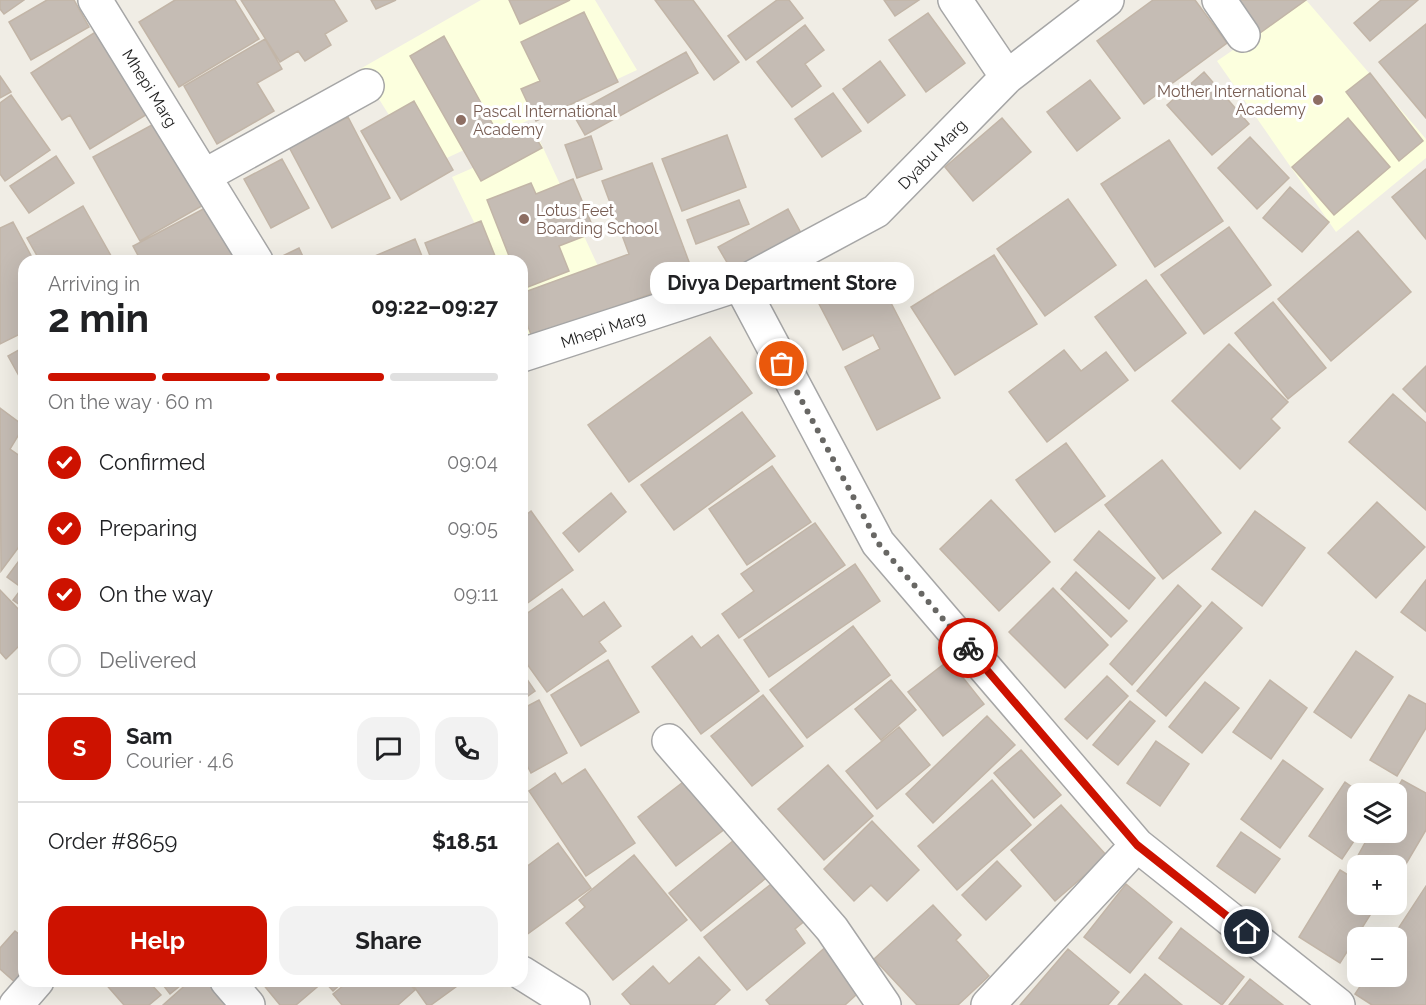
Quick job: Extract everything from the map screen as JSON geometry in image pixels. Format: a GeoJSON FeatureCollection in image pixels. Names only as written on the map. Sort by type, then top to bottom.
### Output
{"type":"FeatureCollection","features":[{"type":"Feature","properties":{"kind":"street","name":"Mhepi Marg"},"geometry":{"type":"LineString","coordinates":[[96,0],[252,255]]}},
{"type":"Feature","properties":{"kind":"street"},"geometry":{"type":"LineString","coordinates":[[955,0],[1007,77]]}},
{"type":"Feature","properties":{"kind":"street","name":"Dyabu Marg"},"geometry":{"type":"LineString","coordinates":[[740,284],[876,212],[1007,77],[1107,0]]}},
{"type":"Feature","properties":{"kind":"street"},"geometry":{"type":"LineString","coordinates":[[1219,0],[1243,35]]}},
{"type":"Feature","properties":{"kind":"street"},"geometry":{"type":"LineString","coordinates":[[204,176],[367,86]]}},
{"type":"Feature","properties":{"kind":"street","name":"Mhepi Marg"},"geometry":{"type":"LineString","coordinates":[[528,353],[740,284]]}},
{"type":"Feature","properties":{"kind":"street"},"geometry":{"type":"LineString","coordinates":[[740,284],[878,543],[1137,845],[1338,1005]]}},
{"type":"Feature","properties":{"kind":"street"},"geometry":{"type":"LineString","coordinates":[[669,741],[832,929],[884,1005]]}},
{"type":"Feature","properties":{"kind":"street"},"geometry":{"type":"LineString","coordinates":[[988,1005],[1137,845]]}},
{"type":"Feature","properties":{"kind":"street"},"geometry":{"type":"LineString","coordinates":[[528,977],[573,1005]]}},
{"type":"Feature","properties":{"kind":"street"},"geometry":{"type":"LineString","coordinates":[[16,1005],[32,987]]}},
{"type":"Feature","properties":{"kind":"street"},"geometry":{"type":"LineString","coordinates":[[232,987],[248,1005]]}},
{"type":"Feature","properties":{"kind":"shaded area","name":"Pascal International Academy"},"geometry":{"type":"Polygon","coordinates":[[[481,0],[595,0],[637,70],[423,169],[360,69],[481,0]]]}},
{"type":"Feature","properties":{"kind":"shaded area","name":"Mother International Academy"},"geometry":{"type":"Polygon","coordinates":[[[1306,0],[1426,139],[1426,158],[1336,232],[1217,61],[1306,0]]]}},
{"type":"Feature","properties":{"kind":"shaded area","name":"Lotus Feet Boarding School"},"geometry":{"type":"Polygon","coordinates":[[[539,139],[616,305],[530,337],[528,333],[528,255],[490,255],[452,177],[539,139]]]}},
{"type":"Feature","properties":{"kind":"building"},"geometry":{"type":"Polygon","coordinates":[[[0,0],[24,0],[4,14],[0,9],[0,0]]]}},
{"type":"Feature","properties":{"kind":"building"},"geometry":{"type":"Polygon","coordinates":[[[47,0],[74,0],[89,27],[31,60],[9,22],[47,0]]]}},
{"type":"Feature","properties":{"kind":"building"},"geometry":{"type":"Polygon","coordinates":[[[175,0],[235,0],[259,39],[179,87],[139,22],[175,0]]]}},
{"type":"Feature","properties":{"kind":"building"},"geometry":{"type":"Polygon","coordinates":[[[241,0],[334,0],[347,21],[325,34],[331,45],[305,61],[298,51],[280,62],[241,0]]]}},
{"type":"Feature","properties":{"kind":"building"},"geometry":{"type":"Polygon","coordinates":[[[371,0],[396,0],[376,9],[371,0]]]}},
{"type":"Feature","properties":{"kind":"building"},"geometry":{"type":"Polygon","coordinates":[[[509,0],[570,0],[520,24],[509,0]]]}},
{"type":"Feature","properties":{"kind":"building"},"geometry":{"type":"Polygon","coordinates":[[[655,0],[693,0],[739,62],[714,80],[655,0]]]}},
{"type":"Feature","properties":{"kind":"building"},"geometry":{"type":"Polygon","coordinates":[[[777,0],[789,0],[803,18],[746,60],[728,36],[777,0]]]}},
{"type":"Feature","properties":{"kind":"building"},"geometry":{"type":"Polygon","coordinates":[[[884,0],[919,0],[895,16],[884,0]]]}},
{"type":"Feature","properties":{"kind":"building"},"geometry":{"type":"Polygon","coordinates":[[[1153,0],[1195,0],[1227,43],[1144,104],[1097,41],[1153,0]]]}},
{"type":"Feature","properties":{"kind":"building"},"geometry":{"type":"Polygon","coordinates":[[[1236,0],[1306,0],[1260,33],[1236,0]]]}},
{"type":"Feature","properties":{"kind":"building"},"geometry":{"type":"Polygon","coordinates":[[[1381,0],[1418,0],[1370,41],[1354,23],[1381,0]]]}},
{"type":"Feature","properties":{"kind":"building"},"geometry":{"type":"Polygon","coordinates":[[[584,12],[618,82],[536,121],[521,89],[540,81],[521,42],[584,12]]]}},
{"type":"Feature","properties":{"kind":"building"},"geometry":{"type":"Polygon","coordinates":[[[928,13],[965,63],[926,92],[889,40],[928,13]]]}},
{"type":"Feature","properties":{"kind":"building"},"geometry":{"type":"Polygon","coordinates":[[[1426,24],[1426,118],[1379,62],[1426,24]]]}},
{"type":"Feature","properties":{"kind":"building"},"geometry":{"type":"Polygon","coordinates":[[[805,25],[824,50],[805,64],[821,86],[792,107],[757,62],[805,25]]]}},
{"type":"Feature","properties":{"kind":"building"},"geometry":{"type":"Polygon","coordinates":[[[97,31],[149,113],[90,149],[70,115],[62,120],[31,73],[97,31]]]}},
{"type":"Feature","properties":{"kind":"building"},"geometry":{"type":"Polygon","coordinates":[[[444,36],[501,139],[528,124],[542,148],[481,181],[410,56],[444,36]]]}},
{"type":"Feature","properties":{"kind":"building"},"geometry":{"type":"Polygon","coordinates":[[[265,39],[282,69],[257,83],[274,111],[217,144],[184,86],[265,39]]]}},
{"type":"Feature","properties":{"kind":"building"},"geometry":{"type":"Polygon","coordinates":[[[686,52],[698,73],[585,135],[573,114],[686,52]]]}},
{"type":"Feature","properties":{"kind":"building"},"geometry":{"type":"Polygon","coordinates":[[[880,61],[905,95],[868,123],[843,89],[880,61]]]}},
{"type":"Feature","properties":{"kind":"building"},"geometry":{"type":"Polygon","coordinates":[[[1204,72],[1249,124],[1212,155],[1167,105],[1204,72]]]}},
{"type":"Feature","properties":{"kind":"building","name":"Mother International Academy"},"geometry":{"type":"Polygon","coordinates":[[[1370,73],[1423,141],[1399,161],[1346,92],[1370,73]]]}},
{"type":"Feature","properties":{"kind":"building"},"geometry":{"type":"Polygon","coordinates":[[[0,76],[11,92],[0,98],[0,76]]]}},
{"type":"Feature","properties":{"kind":"building"},"geometry":{"type":"Polygon","coordinates":[[[1090,80],[1120,118],[1077,151],[1047,112],[1090,80]]]}},
{"type":"Feature","properties":{"kind":"building"},"geometry":{"type":"Polygon","coordinates":[[[833,93],[861,131],[822,157],[795,119],[833,93]]]}},
{"type":"Feature","properties":{"kind":"building"},"geometry":{"type":"Polygon","coordinates":[[[11,95],[50,150],[5,181],[0,174],[0,103],[11,95]]]}},
{"type":"Feature","properties":{"kind":"building"},"geometry":{"type":"Polygon","coordinates":[[[414,101],[453,170],[401,200],[361,131],[414,101]]]}},
{"type":"Feature","properties":{"kind":"building"},"geometry":{"type":"Polygon","coordinates":[[[348,117],[390,198],[332,228],[289,147],[348,117]]]}},
{"type":"Feature","properties":{"kind":"building"},"geometry":{"type":"Polygon","coordinates":[[[1002,118],[1031,152],[973,201],[945,167],[1002,118]]]}},
{"type":"Feature","properties":{"kind":"building","name":"Mother International Academy"},"geometry":{"type":"Polygon","coordinates":[[[1348,118],[1390,167],[1334,215],[1292,167],[1348,118]]]}},
{"type":"Feature","properties":{"kind":"building"},"geometry":{"type":"Polygon","coordinates":[[[161,120],[207,203],[140,241],[93,157],[161,120]]]}},
{"type":"Feature","properties":{"kind":"building"},"geometry":{"type":"Polygon","coordinates":[[[727,135],[746,187],[682,211],[662,159],[727,135]]]}},
{"type":"Feature","properties":{"kind":"building"},"geometry":{"type":"Polygon","coordinates":[[[591,136],[602,169],[577,178],[565,145],[591,136]]]}},
{"type":"Feature","properties":{"kind":"building"},"geometry":{"type":"Polygon","coordinates":[[[1250,137],[1289,178],[1257,209],[1218,168],[1250,137]]]}},
{"type":"Feature","properties":{"kind":"building"},"geometry":{"type":"Polygon","coordinates":[[[1169,140],[1223,221],[1155,267],[1101,184],[1169,140]]]}},
{"type":"Feature","properties":{"kind":"building"},"geometry":{"type":"Polygon","coordinates":[[[56,156],[74,183],[29,213],[10,186],[56,156]]]}},
{"type":"Feature","properties":{"kind":"building"},"geometry":{"type":"Polygon","coordinates":[[[282,159],[309,208],[271,228],[244,179],[282,159]]]}},
{"type":"Feature","properties":{"kind":"building"},"geometry":{"type":"Polygon","coordinates":[[[652,163],[695,278],[532,337],[528,327],[528,291],[629,254],[602,181],[652,163]]]}},
{"type":"Feature","properties":{"kind":"building"},"geometry":{"type":"Polygon","coordinates":[[[1426,169],[1426,239],[1392,197],[1426,169]]]}},
{"type":"Feature","properties":{"kind":"building"},"geometry":{"type":"Polygon","coordinates":[[[573,179],[595,232],[559,246],[569,271],[528,287],[528,255],[509,255],[487,200],[531,183],[536,194],[573,179]]]}},
{"type":"Feature","properties":{"kind":"building"},"geometry":{"type":"Polygon","coordinates":[[[1290,187],[1329,222],[1302,252],[1263,218],[1290,187]]]}},
{"type":"Feature","properties":{"kind":"building"},"geometry":{"type":"Polygon","coordinates":[[[1068,199],[1116,265],[1045,316],[997,249],[1068,199]]]}},
{"type":"Feature","properties":{"kind":"building"},"geometry":{"type":"Polygon","coordinates":[[[739,200],[749,224],[696,244],[687,220],[739,200]]]}},
{"type":"Feature","properties":{"kind":"building"},"geometry":{"type":"Polygon","coordinates":[[[83,206],[111,255],[37,255],[27,238],[83,206]]]}},
{"type":"Feature","properties":{"kind":"building"},"geometry":{"type":"Polygon","coordinates":[[[207,207],[233,255],[138,255],[133,246],[207,207]]]}},
{"type":"Feature","properties":{"kind":"building"},"geometry":{"type":"Polygon","coordinates":[[[788,209],[801,233],[732,271],[718,247],[788,209]]]}},
{"type":"Feature","properties":{"kind":"building"},"geometry":{"type":"Polygon","coordinates":[[[481,221],[495,255],[430,255],[425,243],[481,221]]]}},
{"type":"Feature","properties":{"kind":"building"},"geometry":{"type":"Polygon","coordinates":[[[13,222],[31,255],[18,255],[18,335],[0,344],[0,228],[13,222]]]}},
{"type":"Feature","properties":{"kind":"building"},"geometry":{"type":"Polygon","coordinates":[[[1229,227],[1271,285],[1204,334],[1161,275],[1229,227]]]}},
{"type":"Feature","properties":{"kind":"building"},"geometry":{"type":"Polygon","coordinates":[[[1358,231],[1411,292],[1331,361],[1278,299],[1358,231]]]}},
{"type":"Feature","properties":{"kind":"building"},"geometry":{"type":"Polygon","coordinates":[[[415,239],[422,255],[377,255],[415,239]]]}},
{"type":"Feature","properties":{"kind":"building"},"geometry":{"type":"Polygon","coordinates":[[[299,248],[302,255],[285,255],[299,248]]]}},
{"type":"Feature","properties":{"kind":"building"},"geometry":{"type":"Polygon","coordinates":[[[994,255],[1037,324],[955,375],[911,307],[994,255]]]}},
{"type":"Feature","properties":{"kind":"building"},"geometry":{"type":"Polygon","coordinates":[[[873,268],[940,398],[877,430],[845,367],[880,349],[873,335],[843,350],[816,298],[873,268]]]}},
{"type":"Feature","properties":{"kind":"building"},"geometry":{"type":"Polygon","coordinates":[[[1146,280],[1186,333],[1135,371],[1095,317],[1146,280]]]}},
{"type":"Feature","properties":{"kind":"building"},"geometry":{"type":"Polygon","coordinates":[[[1273,302],[1326,368],[1288,399],[1235,333],[1273,302]]]}},
{"type":"Feature","properties":{"kind":"building"},"geometry":{"type":"Polygon","coordinates":[[[710,337],[752,393],[629,482],[588,425],[710,337]]]}},
{"type":"Feature","properties":{"kind":"building"},"geometry":{"type":"Polygon","coordinates":[[[1229,344],[1288,402],[1271,419],[1280,428],[1240,469],[1172,401],[1229,344]]]}},
{"type":"Feature","properties":{"kind":"building"},"geometry":{"type":"Polygon","coordinates":[[[18,350],[18,374],[8,356],[18,350]]]}},
{"type":"Feature","properties":{"kind":"building"},"geometry":{"type":"Polygon","coordinates":[[[1064,350],[1081,371],[1106,352],[1128,380],[1047,442],[1009,392],[1064,350]]]}},
{"type":"Feature","properties":{"kind":"building"},"geometry":{"type":"Polygon","coordinates":[[[1426,366],[1426,412],[1403,389],[1426,366]]]}},
{"type":"Feature","properties":{"kind":"building"},"geometry":{"type":"Polygon","coordinates":[[[1393,394],[1426,423],[1426,510],[1349,442],[1393,394]]]}},
{"type":"Feature","properties":{"kind":"building"},"geometry":{"type":"Polygon","coordinates":[[[0,408],[18,422],[18,436],[10,449],[18,455],[18,548],[1,571],[0,408]]]}},
{"type":"Feature","properties":{"kind":"building"},"geometry":{"type":"Polygon","coordinates":[[[742,412],[775,456],[674,530],[641,485],[742,412]]]}},
{"type":"Feature","properties":{"kind":"building"},"geometry":{"type":"Polygon","coordinates":[[[1066,443],[1105,496],[1055,532],[1016,480],[1066,443]]]}},
{"type":"Feature","properties":{"kind":"building"},"geometry":{"type":"Polygon","coordinates":[[[1162,460],[1221,533],[1163,579],[1105,505],[1162,460]]]}},
{"type":"Feature","properties":{"kind":"building"},"geometry":{"type":"Polygon","coordinates":[[[772,466],[811,522],[747,565],[709,509],[772,466]]]}},
{"type":"Feature","properties":{"kind":"building"},"geometry":{"type":"Polygon","coordinates":[[[611,493],[626,512],[579,552],[563,533],[611,493]]]}},
{"type":"Feature","properties":{"kind":"building"},"geometry":{"type":"Polygon","coordinates":[[[991,500],[1050,562],[999,611],[940,549],[991,500]]]}},
{"type":"Feature","properties":{"kind":"building"},"geometry":{"type":"Polygon","coordinates":[[[1377,502],[1425,547],[1376,598],[1328,553],[1377,502]]]}},
{"type":"Feature","properties":{"kind":"building"},"geometry":{"type":"Polygon","coordinates":[[[531,511],[573,570],[528,603],[528,513],[531,511]]]}},
{"type":"Feature","properties":{"kind":"building"},"geometry":{"type":"Polygon","coordinates":[[[1255,511],[1305,548],[1262,606],[1212,569],[1255,511]]]}},
{"type":"Feature","properties":{"kind":"building"},"geometry":{"type":"Polygon","coordinates":[[[815,523],[845,565],[739,638],[722,614],[754,591],[741,574],[815,523]]]}},
{"type":"Feature","properties":{"kind":"building"},"geometry":{"type":"Polygon","coordinates":[[[1099,531],[1155,578],[1129,609],[1074,560],[1099,531]]]}},
{"type":"Feature","properties":{"kind":"building"},"geometry":{"type":"Polygon","coordinates":[[[18,562],[18,585],[7,577],[18,562]]]}},
{"type":"Feature","properties":{"kind":"building"},"geometry":{"type":"Polygon","coordinates":[[[855,564],[880,601],[769,677],[744,640],[855,564]]]}},
{"type":"Feature","properties":{"kind":"building"},"geometry":{"type":"Polygon","coordinates":[[[1076,572],[1127,621],[1111,637],[1061,589],[1076,572]]]}},
{"type":"Feature","properties":{"kind":"building"},"geometry":{"type":"Polygon","coordinates":[[[1426,580],[1426,631],[1401,612],[1426,580]]]}},
{"type":"Feature","properties":{"kind":"building"},"geometry":{"type":"Polygon","coordinates":[[[1178,585],[1201,606],[1132,685],[1110,664],[1178,585]]]}},
{"type":"Feature","properties":{"kind":"building"},"geometry":{"type":"Polygon","coordinates":[[[1053,588],[1108,645],[1065,688],[1009,632],[1053,588]]]}},
{"type":"Feature","properties":{"kind":"building"},"geometry":{"type":"Polygon","coordinates":[[[562,589],[583,617],[604,602],[621,626],[599,642],[606,651],[547,692],[528,665],[528,613],[562,589]]]}},
{"type":"Feature","properties":{"kind":"building"},"geometry":{"type":"Polygon","coordinates":[[[0,590],[18,609],[18,647],[6,659],[0,652],[0,590]]]}},
{"type":"Feature","properties":{"kind":"building"},"geometry":{"type":"Polygon","coordinates":[[[18,593],[18,604],[13,600],[18,593]]]}},
{"type":"Feature","properties":{"kind":"building"},"geometry":{"type":"Polygon","coordinates":[[[1212,602],[1242,628],[1166,716],[1137,691],[1212,602]]]}},
{"type":"Feature","properties":{"kind":"building"},"geometry":{"type":"Polygon","coordinates":[[[853,626],[890,675],[807,738],[770,690],[853,626]]]}},
{"type":"Feature","properties":{"kind":"building"},"geometry":{"type":"Polygon","coordinates":[[[718,635],[759,691],[701,734],[652,667],[692,636],[701,648],[718,635]]]}},
{"type":"Feature","properties":{"kind":"building"},"geometry":{"type":"Polygon","coordinates":[[[1356,651],[1393,677],[1351,738],[1314,712],[1356,651]]]}},
{"type":"Feature","properties":{"kind":"building"},"geometry":{"type":"Polygon","coordinates":[[[608,660],[639,712],[581,746],[551,695],[608,660]]]}},
{"type":"Feature","properties":{"kind":"building"},"geometry":{"type":"Polygon","coordinates":[[[949,660],[984,704],[943,736],[908,692],[949,660]]]}},
{"type":"Feature","properties":{"kind":"building"},"geometry":{"type":"Polygon","coordinates":[[[1107,676],[1128,696],[1087,739],[1065,719],[1107,676]]]}},
{"type":"Feature","properties":{"kind":"building"},"geometry":{"type":"Polygon","coordinates":[[[891,680],[916,710],[881,740],[855,709],[891,680]]]}},
{"type":"Feature","properties":{"kind":"building"},"geometry":{"type":"Polygon","coordinates":[[[1270,680],[1307,708],[1271,759],[1233,732],[1270,680]]]}},
{"type":"Feature","properties":{"kind":"building"},"geometry":{"type":"Polygon","coordinates":[[[528,681],[535,691],[528,696],[528,681]]]}},
{"type":"Feature","properties":{"kind":"building"},"geometry":{"type":"Polygon","coordinates":[[[1205,682],[1239,708],[1202,753],[1169,727],[1205,682]]]}},
{"type":"Feature","properties":{"kind":"building"},"geometry":{"type":"Polygon","coordinates":[[[763,695],[803,746],[752,786],[711,736],[763,695]]]}},
{"type":"Feature","properties":{"kind":"building"},"geometry":{"type":"Polygon","coordinates":[[[1409,695],[1426,704],[1426,728],[1397,776],[1370,760],[1409,695]]]}},
{"type":"Feature","properties":{"kind":"building"},"geometry":{"type":"Polygon","coordinates":[[[539,700],[567,753],[531,773],[528,767],[528,706],[539,700]]]}},
{"type":"Feature","properties":{"kind":"building"},"geometry":{"type":"Polygon","coordinates":[[[1130,701],[1155,721],[1118,765],[1093,745],[1130,701]]]}},
{"type":"Feature","properties":{"kind":"building"},"geometry":{"type":"Polygon","coordinates":[[[987,716],[1015,745],[933,823],[906,794],[987,716]]]}},
{"type":"Feature","properties":{"kind":"building"},"geometry":{"type":"Polygon","coordinates":[[[899,727],[930,765],[877,809],[846,771],[899,727]]]}},
{"type":"Feature","properties":{"kind":"building"},"geometry":{"type":"Polygon","coordinates":[[[1156,741],[1189,764],[1160,806],[1127,783],[1156,741]]]}},
{"type":"Feature","properties":{"kind":"building"},"geometry":{"type":"Polygon","coordinates":[[[1021,750],[1061,795],[1034,818],[994,773],[1021,750]]]}},
{"type":"Feature","properties":{"kind":"building"},"geometry":{"type":"Polygon","coordinates":[[[1283,760],[1323,789],[1280,848],[1241,819],[1283,760]]]}},
{"type":"Feature","properties":{"kind":"building"},"geometry":{"type":"Polygon","coordinates":[[[828,765],[873,816],[824,860],[778,809],[828,765]]]}},
{"type":"Feature","properties":{"kind":"building"},"geometry":{"type":"Polygon","coordinates":[[[585,769],[635,843],[586,876],[529,791],[555,773],[562,784],[585,769]]]}},
{"type":"Feature","properties":{"kind":"building"},"geometry":{"type":"Polygon","coordinates":[[[691,776],[730,825],[676,866],[638,817],[691,776]]]}},
{"type":"Feature","properties":{"kind":"building"},"geometry":{"type":"Polygon","coordinates":[[[992,780],[1031,825],[957,890],[918,846],[992,780]]]}},
{"type":"Feature","properties":{"kind":"building"},"geometry":{"type":"Polygon","coordinates":[[[1402,780],[1426,793],[1426,830],[1407,862],[1407,855],[1358,855],[1365,843],[1407,843],[1407,783],[1400,783],[1402,780]]]}},
{"type":"Feature","properties":{"kind":"building"},"geometry":{"type":"Polygon","coordinates":[[[1345,782],[1347,783],[1347,843],[1353,843],[1342,859],[1309,836],[1345,782]]]}},
{"type":"Feature","properties":{"kind":"building"},"geometry":{"type":"Polygon","coordinates":[[[1061,805],[1107,856],[1055,901],[1011,850],[1061,805]]]}},
{"type":"Feature","properties":{"kind":"building"},"geometry":{"type":"Polygon","coordinates":[[[872,821],[919,870],[887,901],[871,885],[854,901],[824,869],[872,821]]]}},
{"type":"Feature","properties":{"kind":"building"},"geometry":{"type":"Polygon","coordinates":[[[1241,832],[1280,859],[1255,893],[1217,866],[1241,832]]]}},
{"type":"Feature","properties":{"kind":"building"},"geometry":{"type":"Polygon","coordinates":[[[739,836],[771,874],[701,931],[669,893],[739,836]]]}},
{"type":"Feature","properties":{"kind":"building"},"geometry":{"type":"Polygon","coordinates":[[[558,843],[591,888],[528,934],[528,866],[558,843]]]}},
{"type":"Feature","properties":{"kind":"building"},"geometry":{"type":"Polygon","coordinates":[[[634,855],[687,920],[613,980],[566,923],[585,907],[579,900],[634,855]]]}},
{"type":"Feature","properties":{"kind":"building"},"geometry":{"type":"Polygon","coordinates":[[[997,861],[1021,886],[986,920],[962,895],[997,861]]]}},
{"type":"Feature","properties":{"kind":"building"},"geometry":{"type":"Polygon","coordinates":[[[1340,870],[1347,874],[1347,915],[1370,915],[1363,927],[1347,927],[1347,952],[1340,963],[1299,937],[1340,870]]]}},
{"type":"Feature","properties":{"kind":"building"},"geometry":{"type":"Polygon","coordinates":[[[775,881],[806,920],[795,929],[805,943],[747,990],[704,937],[775,881]]]}},
{"type":"Feature","properties":{"kind":"building"},"geometry":{"type":"Polygon","coordinates":[[[1126,884],[1172,922],[1130,973],[1084,937],[1126,884]]]}},
{"type":"Feature","properties":{"kind":"building"},"geometry":{"type":"Polygon","coordinates":[[[1426,886],[1426,1005],[1372,1005],[1355,994],[1360,987],[1407,987],[1407,927],[1399,927],[1426,886]]]}},
{"type":"Feature","properties":{"kind":"building"},"geometry":{"type":"Polygon","coordinates":[[[933,905],[961,935],[956,940],[989,976],[958,1005],[917,1005],[874,959],[933,905]]]}},
{"type":"Feature","properties":{"kind":"building"},"geometry":{"type":"Polygon","coordinates":[[[1181,928],[1244,977],[1222,1005],[1159,958],[1181,928]]]}},
{"type":"Feature","properties":{"kind":"building"},"geometry":{"type":"Polygon","coordinates":[[[15,931],[18,933],[18,985],[0,969],[0,948],[15,931]]]}},
{"type":"Feature","properties":{"kind":"building"},"geometry":{"type":"Polygon","coordinates":[[[830,943],[867,985],[845,1005],[770,1005],[766,1000],[830,943]]]}},
{"type":"Feature","properties":{"kind":"building"},"geometry":{"type":"Polygon","coordinates":[[[1068,949],[1119,992],[1108,1005],[1020,1005],[1068,949]]]}},
{"type":"Feature","properties":{"kind":"building"},"geometry":{"type":"Polygon","coordinates":[[[699,957],[730,990],[714,1005],[631,1005],[622,994],[653,966],[669,984],[699,957]]]}},
{"type":"Feature","properties":{"kind":"building"},"geometry":{"type":"Polygon","coordinates":[[[1145,974],[1182,1005],[1118,1005],[1145,974]]]}},
{"type":"Feature","properties":{"kind":"building"},"geometry":{"type":"Polygon","coordinates":[[[1250,979],[1283,1005],[1229,1005],[1250,979]]]}},
{"type":"Feature","properties":{"kind":"building"},"geometry":{"type":"Polygon","coordinates":[[[108,987],[154,987],[161,995],[149,1005],[124,1005],[108,987]]]}},
{"type":"Feature","properties":{"kind":"building"},"geometry":{"type":"Polygon","coordinates":[[[165,987],[179,987],[170,994],[165,987]]]}},
{"type":"Feature","properties":{"kind":"building"},"geometry":{"type":"Polygon","coordinates":[[[183,987],[220,987],[236,1005],[163,1005],[183,987]]]}},
{"type":"Feature","properties":{"kind":"building"},"geometry":{"type":"Polygon","coordinates":[[[265,987],[317,987],[296,1005],[280,1005],[265,987]]]}},
{"type":"Feature","properties":{"kind":"building"},"geometry":{"type":"Polygon","coordinates":[[[342,987],[412,987],[415,990],[398,1005],[342,1005],[333,994],[342,987]]]}},
{"type":"Feature","properties":{"kind":"building"},"geometry":{"type":"Polygon","coordinates":[[[414,987],[456,987],[431,1005],[427,1005],[414,987]]]}},
{"type":"Feature","properties":{"kind":"way so far"},"geometry":{"type":"LineString","coordinates":[[782,364],[878,543],[968,648]]}},
{"type":"Feature","properties":{"kind":"place","name":"Mother International Academy"},"geometry":{"type":"Point","coordinates":[1318,100]}},
{"type":"Feature","properties":{"kind":"place","name":"Pascal International Academy"},"geometry":{"type":"Point","coordinates":[461,120]}},
{"type":"Feature","properties":{"kind":"place","name":"Lotus Feet Boarding School"},"geometry":{"type":"Point","coordinates":[524,219]}},
{"type":"Feature","properties":{"kind":"place","name":"Divya Department Store"},"geometry":{"type":"Point","coordinates":[782,364]}},
{"type":"Feature","properties":{"kind":"route"},"geometry":{"type":"LineString","coordinates":[[968,648],[1137,845],[1247,932]]}}]}
